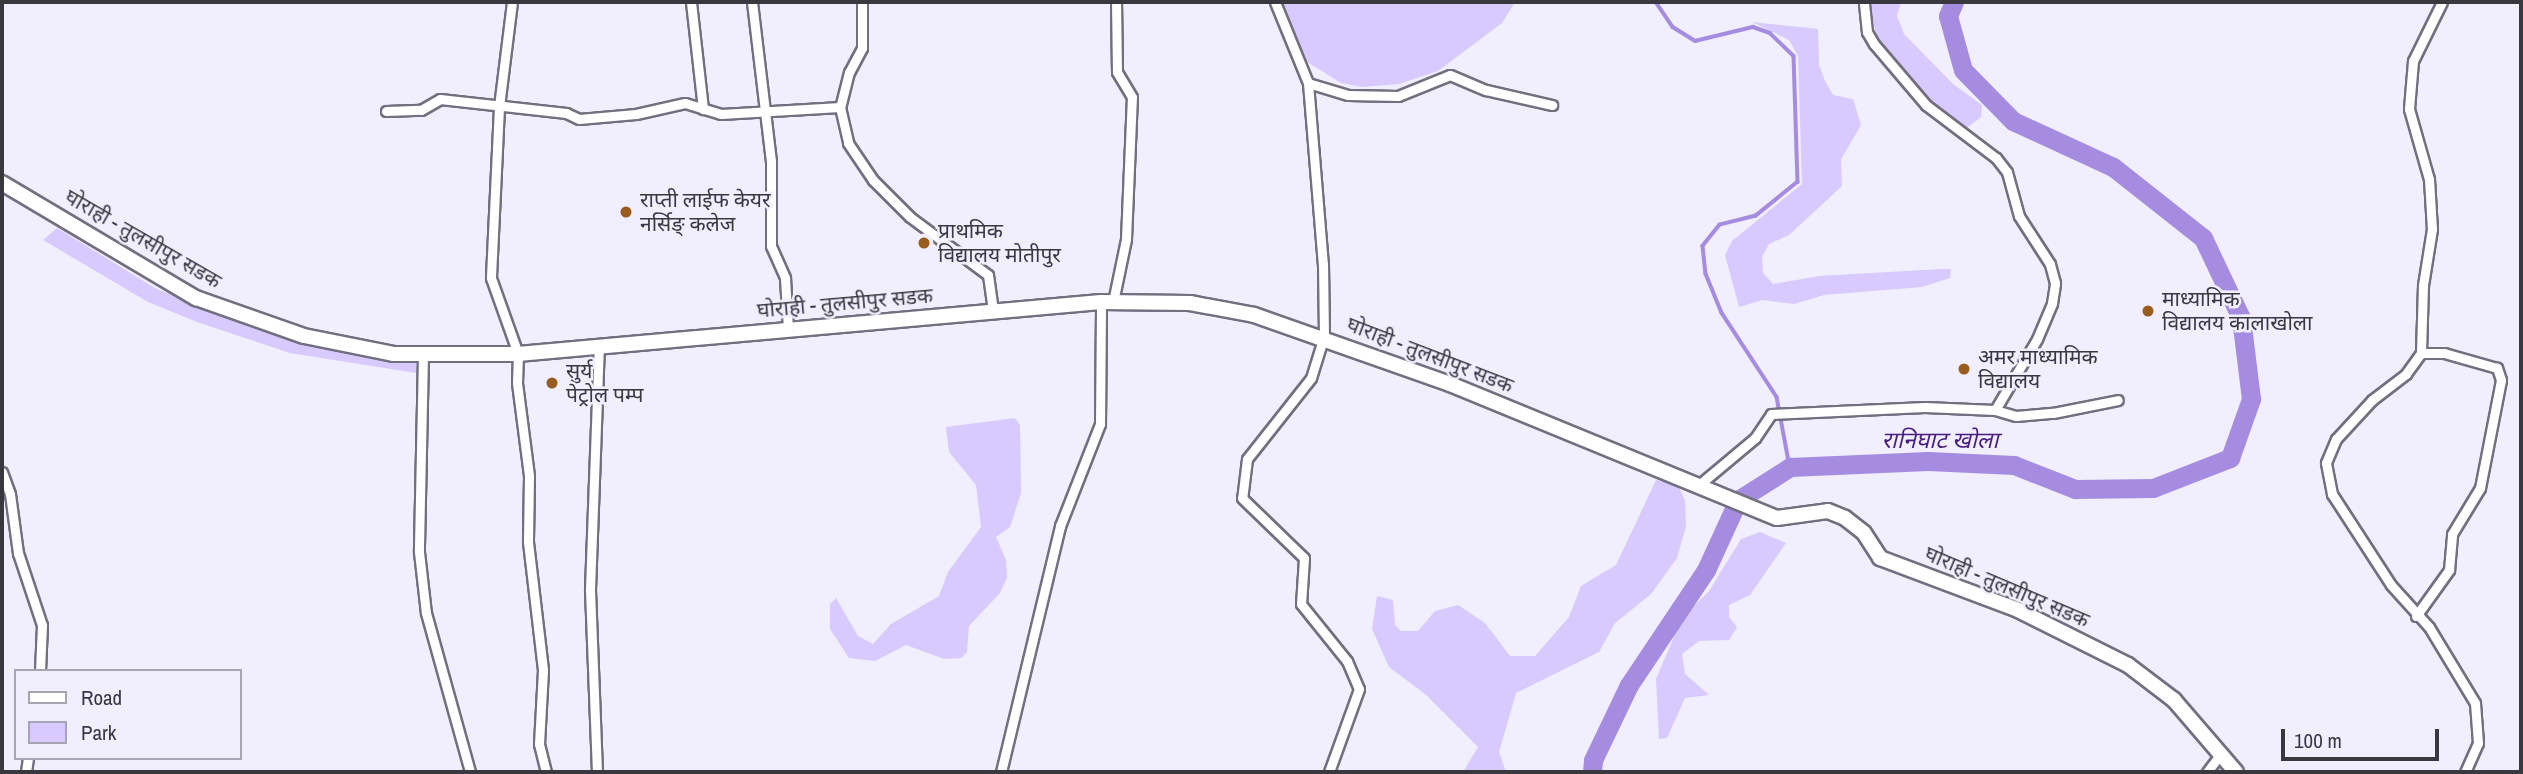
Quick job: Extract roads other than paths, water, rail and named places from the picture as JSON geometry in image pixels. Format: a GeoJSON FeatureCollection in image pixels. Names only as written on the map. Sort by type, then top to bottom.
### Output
{"type":"FeatureCollection","features":[{"type":"Feature","properties":{"kind":"main road","name":"घोराही - तुलसीपुर सडक"},"geometry":{"type":"LineString","coordinates":[[2,183],[196,298],[304,336],[423,355],[518,354],[1107,302],[1210,305],[1324,336],[1700,484],[1777,518],[1828,511],[1864,533],[1880,558],[2018,610],[2113,657],[2174,699],[2236,772]]}},
{"type":"Feature","properties":{"kind":"street"},"geometry":{"type":"LineString","coordinates":[[512,2],[499,107],[491,278],[518,354],[519,404],[529,476],[528,542],[543,670],[539,744],[546,772]]}},
{"type":"Feature","properties":{"kind":"street"},"geometry":{"type":"LineString","coordinates":[[691,2],[703,109]]}},
{"type":"Feature","properties":{"kind":"street"},"geometry":{"type":"LineString","coordinates":[[752,2],[763,113],[771,161],[771,246],[785,278],[788,329]]}},
{"type":"Feature","properties":{"kind":"street"},"geometry":{"type":"LineString","coordinates":[[862,2],[862,48],[849,72],[840,107],[848,143],[873,180],[910,216],[988,275],[993,311]]}},
{"type":"Feature","properties":{"kind":"street"},"geometry":{"type":"LineString","coordinates":[[1000,772],[1060,526],[1100,424],[1107,302],[1126,239],[1132,97],[1117,72],[1116,2]]}},
{"type":"Feature","properties":{"kind":"street"},"geometry":{"type":"LineString","coordinates":[[1275,2],[1308,83],[1323,264],[1324,336],[1311,378],[1247,459],[1242,498],[1304,558],[1301,604],[1347,661],[1359,689],[1329,772]]}},
{"type":"Feature","properties":{"kind":"street"},"geometry":{"type":"LineString","coordinates":[[1864,2],[1867,32],[1874,44],[1926,105],[1996,158],[2007,172],[2019,216],[2050,264],[2055,283],[2052,303],[2037,339],[1995,410]]}},
{"type":"Feature","properties":{"kind":"street"},"geometry":{"type":"LineString","coordinates":[[2442,2],[2413,61],[2409,109],[2429,179],[2432,229],[2423,285],[2421,353],[2406,374],[2372,400],[2336,439],[2326,463],[2332,494],[2416,616],[2429,627],[2475,703],[2479,743],[2465,772]]}},
{"type":"Feature","properties":{"kind":"street"},"geometry":{"type":"LineString","coordinates":[[1308,83],[1348,95],[1398,96],[1450,75],[1486,90],[1552,105]]}},
{"type":"Feature","properties":{"kind":"street"},"geometry":{"type":"LineString","coordinates":[[386,111],[421,110],[440,99],[566,113],[579,118],[636,114],[685,103],[721,114],[840,107]]}},
{"type":"Feature","properties":{"kind":"street"},"geometry":{"type":"LineString","coordinates":[[597,772],[590,589],[599,346]]}},
{"type":"Feature","properties":{"kind":"street"},"geometry":{"type":"LineString","coordinates":[[2416,616],[2449,570],[2452,534],[2480,488],[2501,380],[2497,368],[2444,353],[2421,353]]}},
{"type":"Feature","properties":{"kind":"street"},"geometry":{"type":"LineString","coordinates":[[423,355],[419,552],[426,613],[470,772]]}},
{"type":"Feature","properties":{"kind":"street"},"geometry":{"type":"LineString","coordinates":[[1700,484],[1755,438],[1771,414],[1951,406],[2029,415],[2118,400]]}},
{"type":"Feature","properties":{"kind":"street"},"geometry":{"type":"LineString","coordinates":[[2,472],[10,494],[18,553],[42,625],[40,669]]}},
{"type":"Feature","properties":{"kind":"street"},"geometry":{"type":"LineString","coordinates":[[2207,772],[2220,755]]}},
{"type":"Feature","properties":{"kind":"waterway"},"geometry":{"type":"LineString","coordinates":[[1656,2],[1673,27],[1695,41],[1753,27],[1770,33],[1794,56],[1798,182],[1756,216],[1720,225],[1703,246],[1706,274],[1722,313],[1777,397],[1790,467]]}},
{"type":"Feature","properties":{"kind":"waterway","name":"रानिघाट खोला"},"geometry":{"type":"LineString","coordinates":[[1592,772],[1593,760],[1629,685],[1706,570],[1738,500],[1790,467],[1928,461],[2014,465],[2075,489],[2153,488],[2230,458],[2251,399],[2241,318],[2203,238],[2113,167],[2013,121],[1963,70],[1948,16],[1954,2]]}},
{"type":"Feature","properties":{"kind":"place","name":"राप्ती लाईफ केयर नर्सिङ् कलेज"},"geometry":{"type":"Point","coordinates":[626,212]}},
{"type":"Feature","properties":{"kind":"place","name":"प्राथमिक विद्यालय मोतीपुर"},"geometry":{"type":"Point","coordinates":[924,243]}},
{"type":"Feature","properties":{"kind":"place","name":"माध्यामिक विद्यालय कालाखोला"},"geometry":{"type":"Point","coordinates":[2148,311]}},
{"type":"Feature","properties":{"kind":"place","name":"अमर माध्यामिक विद्यालय"},"geometry":{"type":"Point","coordinates":[1964,369]}},
{"type":"Feature","properties":{"kind":"place","name":"सुर्य पेट्रोल पम्प"},"geometry":{"type":"Point","coordinates":[552,383]}}]}
